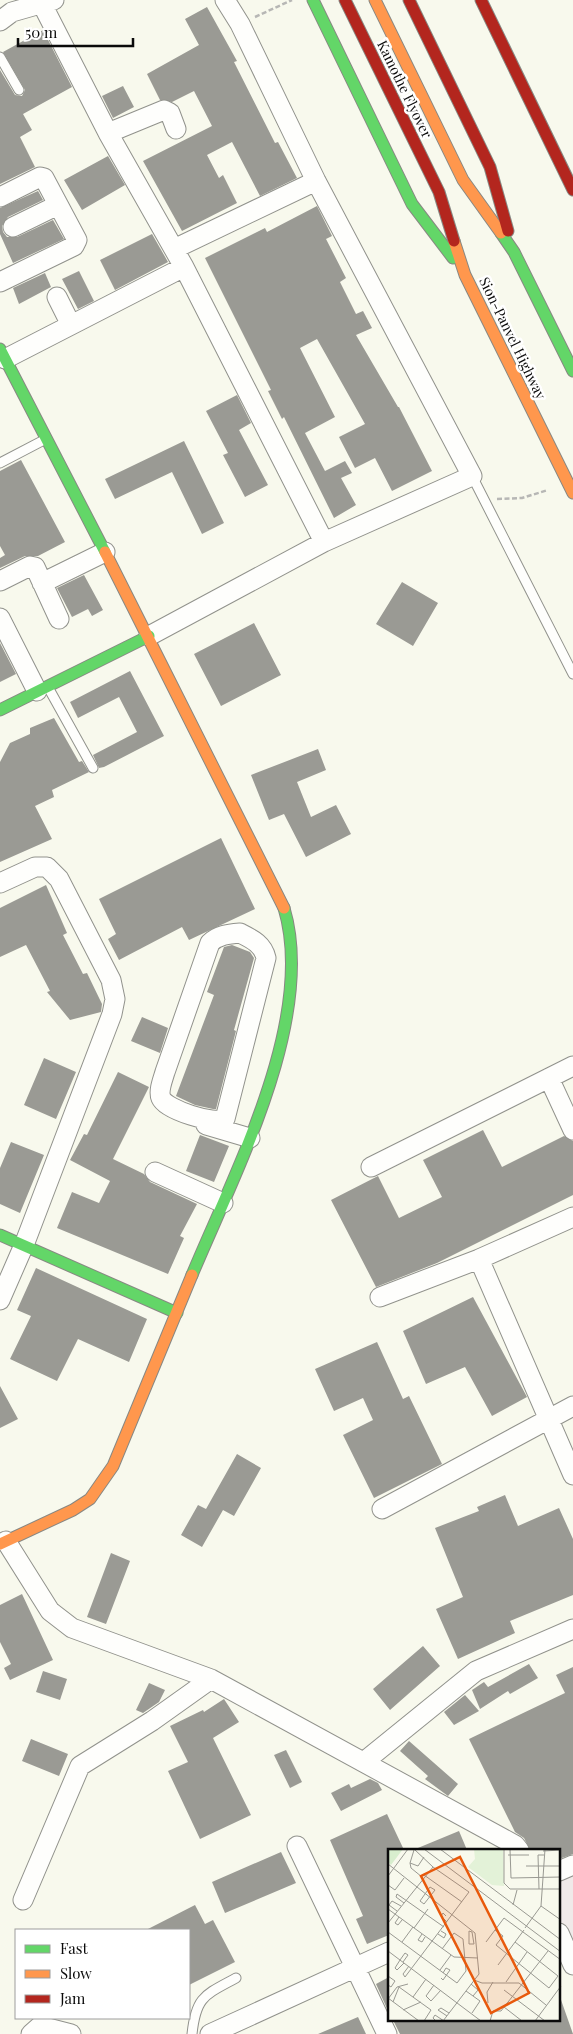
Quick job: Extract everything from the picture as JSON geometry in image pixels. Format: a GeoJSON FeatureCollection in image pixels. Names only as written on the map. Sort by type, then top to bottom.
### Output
{"type":"FeatureCollection","features":[{"type":"Feature","properties":{"kind":"main road"},"geometry":{"type":"LineString","coordinates":[[313,0],[412,204],[465,276]]}},
{"type":"Feature","properties":{"kind":"main road","name":"Kamothe Flyover"},"geometry":{"type":"LineString","coordinates":[[344,0],[439,192]]}},
{"type":"Feature","properties":{"kind":"main road","name":"Kamothe Flyover"},"geometry":{"type":"LineString","coordinates":[[375,0],[463,180],[514,252]]}},
{"type":"Feature","properties":{"kind":"main road"},"geometry":{"type":"LineString","coordinates":[[409,0],[490,167],[514,252],[573,372]]}},
{"type":"Feature","properties":{"kind":"main road"},"geometry":{"type":"LineString","coordinates":[[481,0],[573,190]]}},
{"type":"Feature","properties":{"kind":"main road","name":"Sion-Panvel Highway"},"geometry":{"type":"LineString","coordinates":[[439,192],[465,276],[570,488]]}},
{"type":"Feature","properties":{"kind":"main road"},"geometry":{"type":"LineString","coordinates":[[3,354],[149,636],[281,900],[290,929],[294,957],[280,1047],[268,1095],[113,1466],[103,1483],[90,1499],[73,1510],[3,1543]]}},
{"type":"Feature","properties":{"kind":"main road"},"geometry":{"type":"LineString","coordinates":[[0,710],[149,636]]}},
{"type":"Feature","properties":{"kind":"main road"},"geometry":{"type":"LineString","coordinates":[[0,1235],[177,1313]]}},
{"type":"Feature","properties":{"kind":"street"},"geometry":{"type":"LineString","coordinates":[[149,636],[324,542],[472,476],[316,181],[240,24],[225,0]]}},
{"type":"Feature","properties":{"kind":"street"},"geometry":{"type":"LineString","coordinates":[[6,11],[48,2],[108,133],[184,267],[324,542]]}},
{"type":"Feature","properties":{"kind":"street"},"geometry":{"type":"LineString","coordinates":[[108,133],[164,110],[170,113],[176,129]]}},
{"type":"Feature","properties":{"kind":"street"},"geometry":{"type":"LineString","coordinates":[[0,197],[40,177],[44,178],[77,240],[74,246],[0,282]]}},
{"type":"Feature","properties":{"kind":"street"},"geometry":{"type":"LineString","coordinates":[[174,249],[316,181]]}},
{"type":"Feature","properties":{"kind":"street"},"geometry":{"type":"LineString","coordinates":[[13,227],[58,205]]}},
{"type":"Feature","properties":{"kind":"street"},"geometry":{"type":"LineString","coordinates":[[3,354],[71,325],[184,267]]}},
{"type":"Feature","properties":{"kind":"street"},"geometry":{"type":"LineString","coordinates":[[57,297],[71,325]]}},
{"type":"Feature","properties":{"kind":"street"},"geometry":{"type":"LineString","coordinates":[[42,583],[105,552]]}},
{"type":"Feature","properties":{"kind":"street"},"geometry":{"type":"LineString","coordinates":[[0,581],[30,566],[35,567],[59,619]]}},
{"type":"Feature","properties":{"kind":"street"},"geometry":{"type":"LineString","coordinates":[[0,618],[42,689]]}},
{"type":"Feature","properties":{"kind":"street"},"geometry":{"type":"LineString","coordinates":[[0,883],[35,867],[47,867],[58,879],[111,980],[115,999],[112,1014],[24,1245],[0,1300]]}},
{"type":"Feature","properties":{"kind":"street"},"geometry":{"type":"LineString","coordinates":[[240,933],[262,947],[266,958],[265,964],[225,1119],[220,1122],[211,1121],[167,1106],[161,1099],[160,1092],[165,1072],[210,943],[215,938],[240,933]]}},
{"type":"Feature","properties":{"kind":"street"},"geometry":{"type":"LineString","coordinates":[[265,964],[294,957]]}},
{"type":"Feature","properties":{"kind":"street"},"geometry":{"type":"LineString","coordinates":[[371,1167],[573,1066]]}},
{"type":"Feature","properties":{"kind":"street"},"geometry":{"type":"LineString","coordinates":[[549,1078],[573,1130]]}},
{"type":"Feature","properties":{"kind":"street"},"geometry":{"type":"LineString","coordinates":[[195,1122],[250,1138]]}},
{"type":"Feature","properties":{"kind":"street"},"geometry":{"type":"LineString","coordinates":[[155,1172],[223,1204]]}},
{"type":"Feature","properties":{"kind":"street"},"geometry":{"type":"LineString","coordinates":[[380,1297],[479,1259],[573,1218]]}},
{"type":"Feature","properties":{"kind":"street"},"geometry":{"type":"LineString","coordinates":[[479,1259],[573,1475]]}},
{"type":"Feature","properties":{"kind":"street"},"geometry":{"type":"LineString","coordinates":[[382,1509],[573,1406]]}},
{"type":"Feature","properties":{"kind":"street"},"geometry":{"type":"LineString","coordinates":[[3,1543],[50,1611],[72,1628],[211,1679],[515,1844],[518,1849]]}},
{"type":"Feature","properties":{"kind":"street"},"geometry":{"type":"LineString","coordinates":[[364,1761],[476,1671],[573,1629]]}},
{"type":"Feature","properties":{"kind":"street"},"geometry":{"type":"LineString","coordinates":[[23,1900],[80,1766],[152,1722],[211,1679]]}},
{"type":"Feature","properties":{"kind":"street"},"geometry":{"type":"LineString","coordinates":[[297,1846],[387,2034]]}},
{"type":"Feature","properties":{"kind":"street"},"geometry":{"type":"LineString","coordinates":[[560,1871],[573,1865]]}},
{"type":"Feature","properties":{"kind":"street"},"geometry":{"type":"LineString","coordinates":[[560,1935],[573,1966]]}},
{"type":"Feature","properties":{"kind":"street"},"geometry":{"type":"LineString","coordinates":[[210,2034],[388,1952]]}},
{"type":"Feature","properties":{"kind":"street"},"geometry":{"type":"LineString","coordinates":[[31,2034],[40,2026],[71,2034]]}},
{"type":"Feature","properties":{"kind":"lane"},"geometry":{"type":"LineString","coordinates":[[0,57],[19,90]]}},
{"type":"Feature","properties":{"kind":"lane"},"geometry":{"type":"LineString","coordinates":[[0,463],[47,439]]}},
{"type":"Feature","properties":{"kind":"lane"},"geometry":{"type":"LineString","coordinates":[[472,476],[573,674]]}},
{"type":"Feature","properties":{"kind":"lane"},"geometry":{"type":"LineString","coordinates":[[42,689],[93,768]]}},
{"type":"Feature","properties":{"kind":"lane"},"geometry":{"type":"LineString","coordinates":[[192,2034],[194,2014],[200,2001],[236,1978]]}},
{"type":"Feature","properties":{"kind":"path"},"geometry":{"type":"LineString","coordinates":[[240,24],[292,0]]}},
{"type":"Feature","properties":{"kind":"path"},"geometry":{"type":"LineString","coordinates":[[483,499],[522,498],[570,488]]}},
{"type":"Feature","properties":{"kind":"shaded area"},"geometry":{"type":"Polygon","coordinates":[[[573,1872],[573,1972],[560,1941],[560,1877],[573,1872]]]}},
{"type":"Feature","properties":{"kind":"building"},"geometry":{"type":"Polygon","coordinates":[[[207,7],[237,61],[234,62],[275,143],[278,142],[297,178],[260,196],[232,142],[207,155],[219,178],[223,175],[237,203],[182,231],[143,161],[212,126],[194,91],[172,102],[160,100],[147,74],[199,45],[185,19],[207,7]]]}},
{"type":"Feature","properties":{"kind":"building"},"geometry":{"type":"Polygon","coordinates":[[[43,30],[72,87],[23,114],[32,130],[20,137],[35,167],[0,184],[0,70],[15,95],[22,96],[25,90],[3,52],[43,30]]]}},
{"type":"Feature","properties":{"kind":"building"},"geometry":{"type":"Polygon","coordinates":[[[123,86],[134,107],[113,118],[102,96],[123,86]]]}},
{"type":"Feature","properties":{"kind":"building"},"geometry":{"type":"Polygon","coordinates":[[[108,156],[125,185],[82,210],[64,180],[108,156]]]}},
{"type":"Feature","properties":{"kind":"building"},"geometry":{"type":"Polygon","coordinates":[[[38,191],[43,200],[8,217],[2,226],[3,232],[7,237],[17,237],[53,220],[64,239],[13,263],[0,234],[0,208],[38,191]]]}},
{"type":"Feature","properties":{"kind":"building"},"geometry":{"type":"Polygon","coordinates":[[[317,206],[332,236],[326,239],[346,278],[340,282],[356,314],[363,311],[372,328],[356,335],[399,407],[432,471],[392,491],[375,458],[355,468],[339,437],[365,424],[317,339],[300,348],[335,417],[305,433],[325,471],[345,461],[352,473],[341,478],[356,505],[334,518],[284,417],[282,419],[268,391],[271,390],[205,258],[265,228],[267,232],[317,206]]]}},
{"type":"Feature","properties":{"kind":"building"},"geometry":{"type":"Polygon","coordinates":[[[152,234],[168,262],[115,290],[100,260],[152,234]]]}},
{"type":"Feature","properties":{"kind":"building"},"geometry":{"type":"Polygon","coordinates":[[[79,271],[94,301],[78,309],[62,279],[79,271]]]}},
{"type":"Feature","properties":{"kind":"building"},"geometry":{"type":"Polygon","coordinates":[[[45,273],[51,287],[19,304],[13,288],[45,273]]]}},
{"type":"Feature","properties":{"kind":"building"},"geometry":{"type":"Polygon","coordinates":[[[237,395],[251,423],[239,430],[268,485],[245,497],[223,455],[228,453],[206,411],[237,395]]]}},
{"type":"Feature","properties":{"kind":"building"},"geometry":{"type":"Polygon","coordinates":[[[184,441],[224,523],[202,534],[172,472],[115,499],[105,479],[184,441]]]}},
{"type":"Feature","properties":{"kind":"building"},"geometry":{"type":"Polygon","coordinates":[[[21,460],[65,542],[38,556],[25,556],[0,568],[0,558],[5,555],[0,546],[0,471],[21,460]]]}},
{"type":"Feature","properties":{"kind":"building"},"geometry":{"type":"Polygon","coordinates":[[[84,575],[103,610],[92,616],[88,609],[72,617],[57,588],[84,575]]]}},
{"type":"Feature","properties":{"kind":"building"},"geometry":{"type":"Polygon","coordinates":[[[402,582],[438,603],[413,646],[376,624],[402,582]]]}},
{"type":"Feature","properties":{"kind":"building"},"geometry":{"type":"Polygon","coordinates":[[[254,623],[281,675],[221,706],[194,654],[254,623]]]}},
{"type":"Feature","properties":{"kind":"building"},"geometry":{"type":"Polygon","coordinates":[[[0,643],[16,674],[0,682],[0,643]]]}},
{"type":"Feature","properties":{"kind":"building"},"geometry":{"type":"Polygon","coordinates":[[[130,671],[164,736],[99,768],[93,755],[137,732],[119,697],[78,718],[70,702],[130,671]]]}},
{"type":"Feature","properties":{"kind":"building"},"geometry":{"type":"Polygon","coordinates":[[[54,718],[79,762],[82,761],[89,772],[52,790],[54,797],[35,806],[52,839],[0,862],[0,762],[10,743],[30,734],[30,728],[54,718]]]}},
{"type":"Feature","properties":{"kind":"building"},"geometry":{"type":"Polygon","coordinates":[[[318,749],[326,770],[297,782],[311,817],[336,805],[351,834],[306,857],[284,814],[269,820],[251,775],[318,749]]]}},
{"type":"Feature","properties":{"kind":"building"},"geometry":{"type":"Polygon","coordinates":[[[221,838],[255,909],[189,940],[182,927],[119,960],[108,939],[116,934],[99,899],[221,838]]]}},
{"type":"Feature","properties":{"kind":"building"},"geometry":{"type":"Polygon","coordinates":[[[46,885],[67,933],[63,935],[83,974],[87,973],[102,1004],[101,1012],[70,1020],[47,992],[50,991],[26,945],[0,957],[0,908],[46,885]]]}},
{"type":"Feature","properties":{"kind":"building"},"geometry":{"type":"Polygon","coordinates":[[[232,945],[250,952],[254,958],[234,1030],[236,1031],[216,1109],[213,1109],[195,1105],[176,1096],[214,995],[207,992],[224,947],[232,945]]]}},
{"type":"Feature","properties":{"kind":"building"},"geometry":{"type":"Polygon","coordinates":[[[142,1017],[168,1028],[160,1053],[131,1041],[142,1017]]]}},
{"type":"Feature","properties":{"kind":"building"},"geometry":{"type":"Polygon","coordinates":[[[44,1058],[76,1072],[56,1119],[24,1105],[44,1058]]]}},
{"type":"Feature","properties":{"kind":"building"},"geometry":{"type":"Polygon","coordinates":[[[118,1072],[149,1087],[113,1159],[144,1174],[150,1182],[197,1204],[180,1236],[184,1238],[168,1274],[57,1228],[72,1192],[99,1203],[110,1181],[70,1160],[84,1134],[87,1135],[118,1072]]]}},
{"type":"Feature","properties":{"kind":"building"},"geometry":{"type":"Polygon","coordinates":[[[483,1130],[502,1167],[564,1136],[573,1141],[573,1195],[437,1263],[376,1287],[331,1200],[378,1176],[399,1218],[442,1197],[423,1160],[483,1130]]]}},
{"type":"Feature","properties":{"kind":"building"},"geometry":{"type":"Polygon","coordinates":[[[200,1135],[229,1146],[214,1182],[186,1171],[200,1135]]]}},
{"type":"Feature","properties":{"kind":"building"},"geometry":{"type":"Polygon","coordinates":[[[11,1142],[44,1155],[20,1213],[0,1204],[0,1168],[11,1142]]]}},
{"type":"Feature","properties":{"kind":"building"},"geometry":{"type":"Polygon","coordinates":[[[36,1268],[147,1319],[129,1362],[78,1339],[57,1381],[10,1359],[31,1316],[17,1310],[36,1268]]]}},
{"type":"Feature","properties":{"kind":"building"},"geometry":{"type":"Polygon","coordinates":[[[473,1297],[527,1397],[492,1416],[465,1367],[426,1384],[403,1331],[473,1297]]]}},
{"type":"Feature","properties":{"kind":"building"},"geometry":{"type":"Polygon","coordinates":[[[377,1342],[403,1399],[409,1396],[442,1464],[374,1498],[343,1435],[373,1420],[363,1398],[334,1411],[315,1369],[377,1342]]]}},
{"type":"Feature","properties":{"kind":"building"},"geometry":{"type":"Polygon","coordinates":[[[0,1386],[18,1419],[0,1428],[0,1386]]]}},
{"type":"Feature","properties":{"kind":"building"},"geometry":{"type":"Polygon","coordinates":[[[237,1454],[261,1468],[234,1516],[223,1510],[202,1547],[181,1535],[198,1505],[206,1509],[237,1454]]]}},
{"type":"Feature","properties":{"kind":"building"},"geometry":{"type":"Polygon","coordinates":[[[505,1495],[518,1526],[559,1508],[573,1539],[573,1595],[510,1621],[515,1633],[458,1659],[436,1609],[463,1597],[435,1528],[479,1511],[477,1507],[505,1495]]]}},
{"type":"Feature","properties":{"kind":"building"},"geometry":{"type":"Polygon","coordinates":[[[111,1553],[130,1561],[106,1624],[87,1617],[111,1553]]]}},
{"type":"Feature","properties":{"kind":"building"},"geometry":{"type":"Polygon","coordinates":[[[22,1594],[53,1660],[10,1680],[4,1668],[11,1664],[0,1642],[0,1605],[22,1594]]]}},
{"type":"Feature","properties":{"kind":"building"},"geometry":{"type":"Polygon","coordinates":[[[423,1646],[440,1666],[390,1710],[373,1689],[423,1646]]]}},
{"type":"Feature","properties":{"kind":"building"},"geometry":{"type":"Polygon","coordinates":[[[529,1664],[538,1678],[510,1694],[508,1691],[480,1709],[472,1690],[484,1682],[488,1687],[529,1664]]]}},
{"type":"Feature","properties":{"kind":"building"},"geometry":{"type":"Polygon","coordinates":[[[573,1667],[573,1854],[560,1859],[560,1849],[530,1849],[524,1838],[515,1832],[469,1739],[565,1693],[556,1675],[573,1667]]]}},
{"type":"Feature","properties":{"kind":"building"},"geometry":{"type":"Polygon","coordinates":[[[43,1671],[67,1679],[60,1700],[36,1692],[43,1671]]]}},
{"type":"Feature","properties":{"kind":"building"},"geometry":{"type":"Polygon","coordinates":[[[149,1683],[165,1690],[159,1702],[143,1713],[136,1710],[149,1683]]]}},
{"type":"Feature","properties":{"kind":"building"},"geometry":{"type":"Polygon","coordinates":[[[465,1695],[479,1711],[454,1725],[444,1712],[465,1695]]]}},
{"type":"Feature","properties":{"kind":"building"},"geometry":{"type":"Polygon","coordinates":[[[224,1699],[239,1722],[213,1738],[251,1815],[200,1839],[168,1771],[188,1762],[170,1726],[203,1710],[204,1712],[224,1699]]]}},
{"type":"Feature","properties":{"kind":"building"},"geometry":{"type":"Polygon","coordinates":[[[31,1739],[68,1754],[59,1776],[22,1761],[31,1739]]]}},
{"type":"Feature","properties":{"kind":"building"},"geometry":{"type":"Polygon","coordinates":[[[409,1741],[458,1784],[448,1796],[425,1779],[428,1776],[400,1751],[409,1741]]]}},
{"type":"Feature","properties":{"kind":"building"},"geometry":{"type":"Polygon","coordinates":[[[286,1750],[302,1782],[290,1788],[274,1755],[286,1750]]]}},
{"type":"Feature","properties":{"kind":"building"},"geometry":{"type":"Polygon","coordinates":[[[370,1779],[378,1783],[382,1790],[341,1811],[331,1793],[349,1784],[351,1788],[370,1779]]]}},
{"type":"Feature","properties":{"kind":"building"},"geometry":{"type":"Polygon","coordinates":[[[387,1814],[404,1849],[388,1849],[388,1935],[367,1944],[356,1919],[363,1916],[330,1840],[387,1814]]]}},
{"type":"Feature","properties":{"kind":"building"},"geometry":{"type":"Polygon","coordinates":[[[459,1831],[467,1849],[415,1849],[459,1831]]]}},
{"type":"Feature","properties":{"kind":"building"},"geometry":{"type":"Polygon","coordinates":[[[281,1852],[296,1883],[225,1913],[212,1882],[281,1852]]]}},
{"type":"Feature","properties":{"kind":"building"},"geometry":{"type":"Polygon","coordinates":[[[195,1905],[205,1924],[213,1920],[235,1962],[190,1984],[190,1929],[148,1929],[195,1905]]]}},
{"type":"Feature","properties":{"kind":"building"},"geometry":{"type":"Polygon","coordinates":[[[388,1978],[388,2011],[376,1984],[388,1978]]]}},
{"type":"Feature","properties":{"kind":"building"},"geometry":{"type":"Polygon","coordinates":[[[560,1997],[573,2034],[400,2034],[394,2022],[560,2022],[560,1997]]]}},
{"type":"Feature","properties":{"kind":"building"},"geometry":{"type":"Polygon","coordinates":[[[358,2017],[366,2034],[318,2034],[358,2017]]]}},
{"type":"Feature","properties":{"kind":"traffic: fast"},"geometry":{"type":"LineString","coordinates":[[313,0],[412,204],[453,258]]}},
{"type":"Feature","properties":{"kind":"traffic: fast"},"geometry":{"type":"LineString","coordinates":[[501,233],[514,252],[573,371]]}},
{"type":"Feature","properties":{"kind":"traffic: fast"},"geometry":{"type":"LineString","coordinates":[[0,349],[105,552]]}},
{"type":"Feature","properties":{"kind":"traffic: fast"},"geometry":{"type":"LineString","coordinates":[[0,710],[149,636]]}},
{"type":"Feature","properties":{"kind":"traffic: fast"},"geometry":{"type":"LineString","coordinates":[[192,1275],[248,1143],[266,1095],[280,1046],[289,998],[291,951],[284,908]]}},
{"type":"Feature","properties":{"kind":"traffic: fast"},"geometry":{"type":"LineString","coordinates":[[0,1235],[177,1313]]}},
{"type":"Feature","properties":{"kind":"traffic: slow"},"geometry":{"type":"LineString","coordinates":[[375,0],[463,180],[501,233]]}},
{"type":"Feature","properties":{"kind":"traffic: slow"},"geometry":{"type":"LineString","coordinates":[[454,241],[465,275],[573,493]]}},
{"type":"Feature","properties":{"kind":"traffic: slow"},"geometry":{"type":"LineString","coordinates":[[105,552],[284,908]]}},
{"type":"Feature","properties":{"kind":"traffic: slow"},"geometry":{"type":"LineString","coordinates":[[0,1544],[73,1510],[90,1499],[113,1466],[192,1275]]}},
{"type":"Feature","properties":{"kind":"traffic: jam"},"geometry":{"type":"LineString","coordinates":[[345,0],[439,192],[454,241]]}},
{"type":"Feature","properties":{"kind":"traffic: jam"},"geometry":{"type":"LineString","coordinates":[[409,0],[490,167],[508,231]]}},
{"type":"Feature","properties":{"kind":"traffic: jam"},"geometry":{"type":"LineString","coordinates":[[481,0],[573,190]]}}]}
